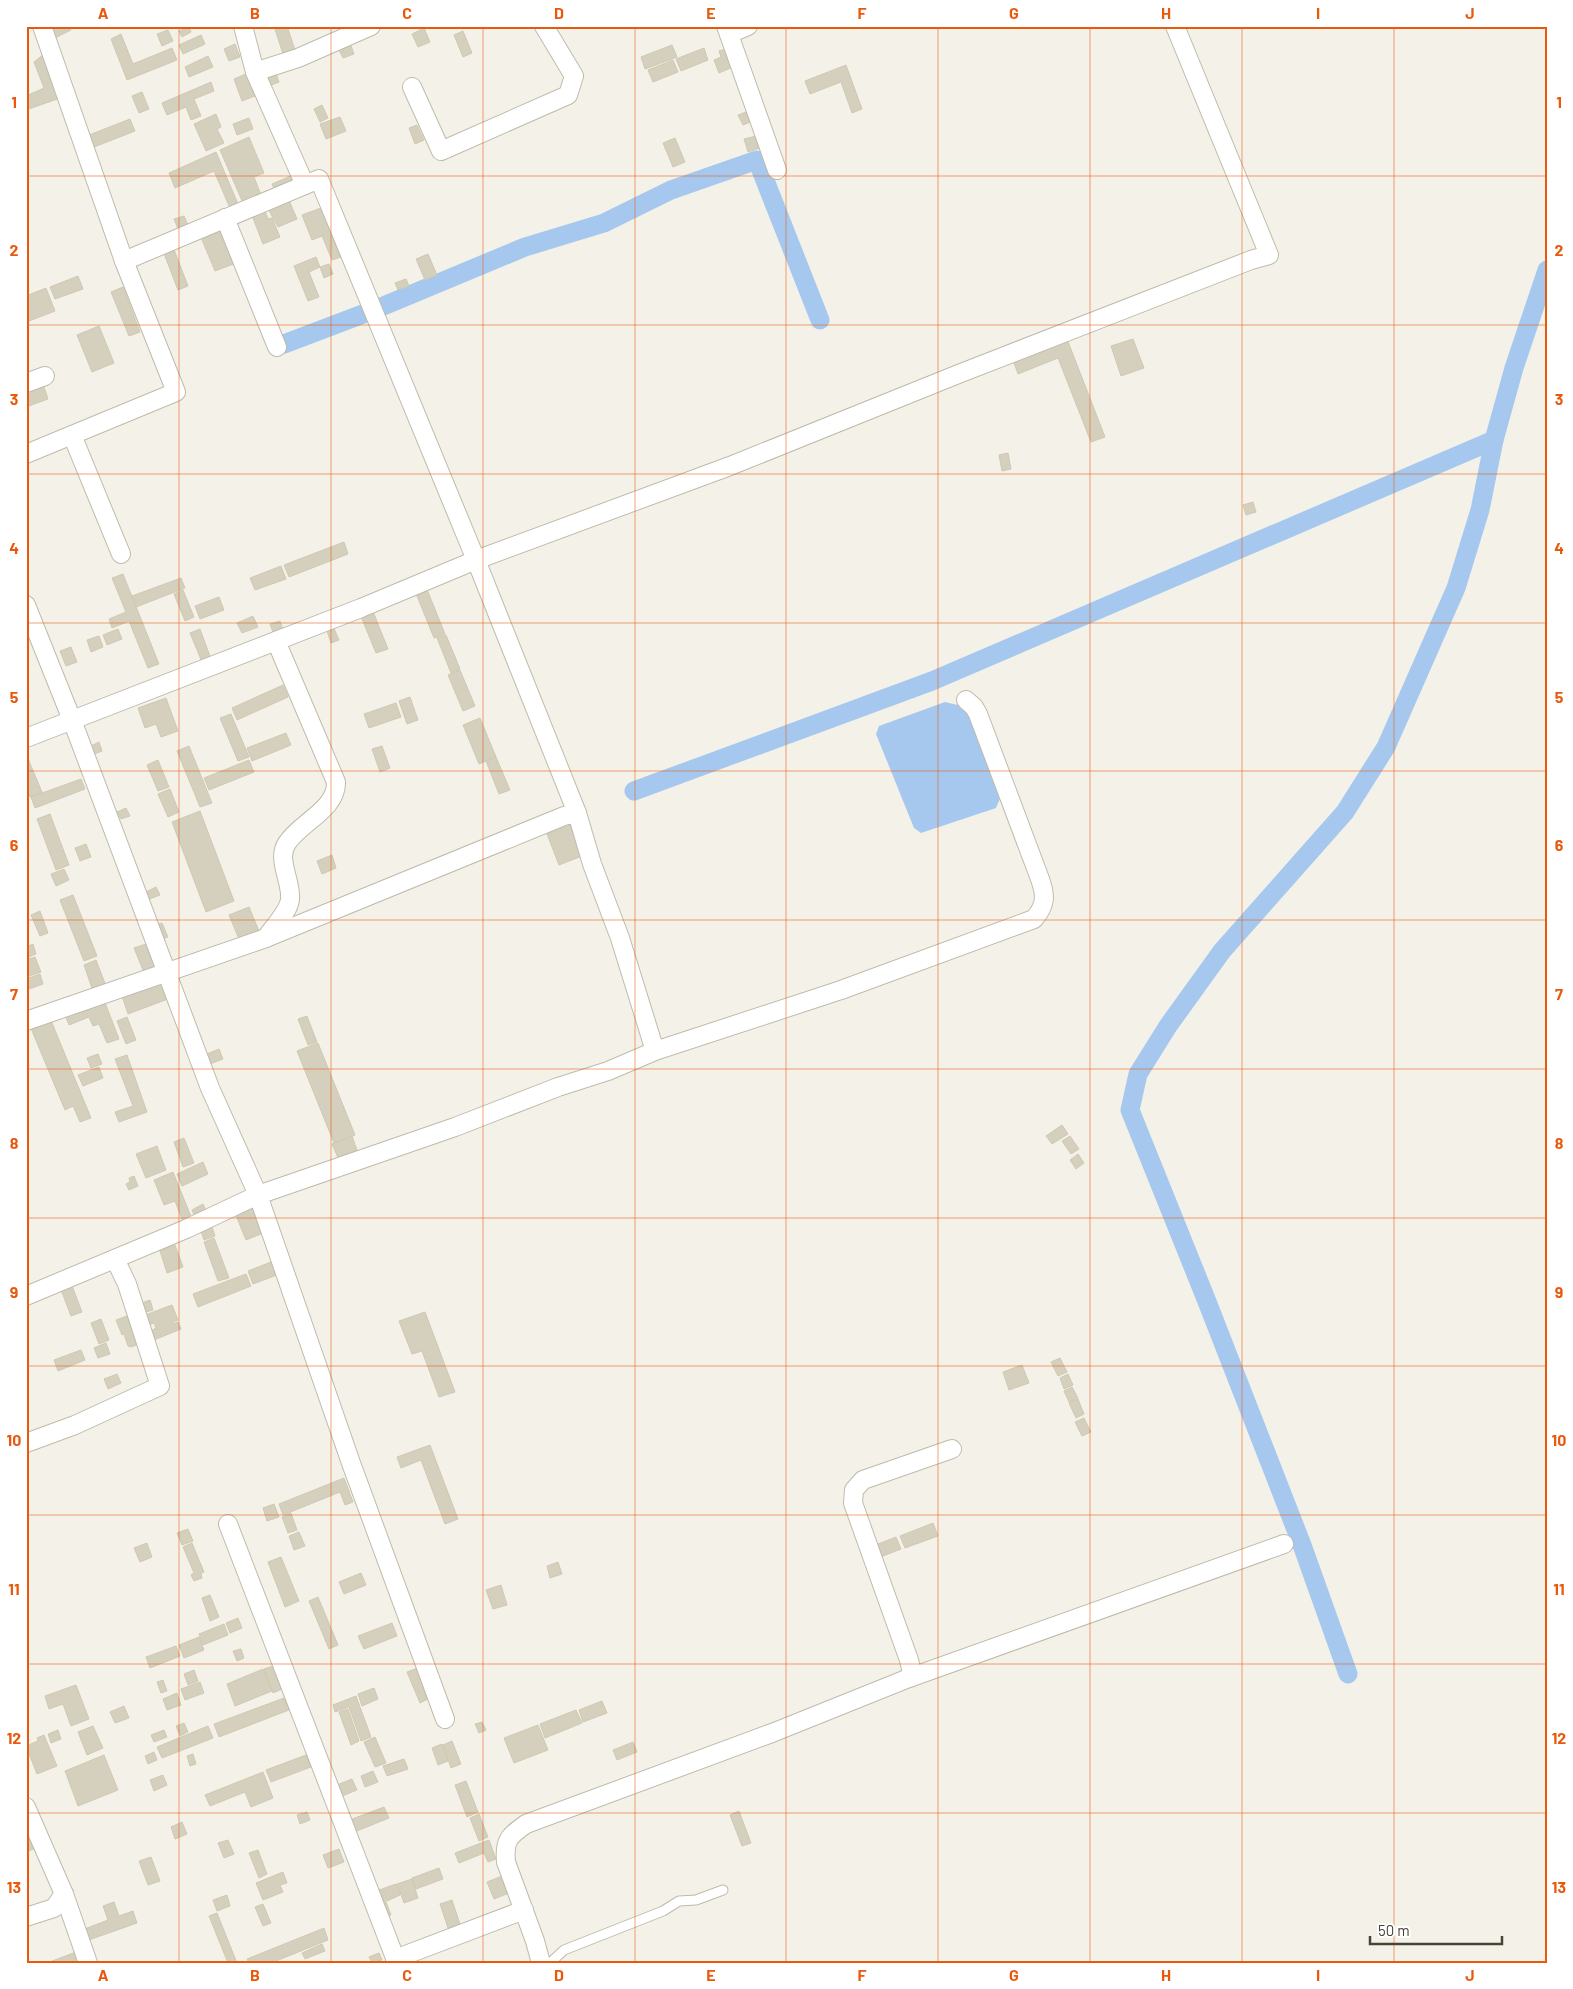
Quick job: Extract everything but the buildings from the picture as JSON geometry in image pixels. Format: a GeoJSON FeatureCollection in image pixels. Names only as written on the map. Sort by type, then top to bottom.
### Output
{"type":"FeatureCollection","features":[{"type":"Feature","properties":{"kind":"street"},"geometry":{"type":"LineString","coordinates":[[26,454],[176,392],[124,261],[42,26]]}},
{"type":"Feature","properties":{"kind":"street"},"geometry":{"type":"LineString","coordinates":[[243,26],[255,72],[305,185]]}},
{"type":"Feature","properties":{"kind":"street"},"geometry":{"type":"LineString","coordinates":[[255,72],[298,58],[371,26]]}},
{"type":"Feature","properties":{"kind":"street"},"geometry":{"type":"LineString","coordinates":[[412,87],[441,151],[568,95],[574,76],[544,26]]}},
{"type":"Feature","properties":{"kind":"street"},"geometry":{"type":"LineString","coordinates":[[748,26],[728,30],[777,170]]}},
{"type":"Feature","properties":{"kind":"street"},"geometry":{"type":"LineString","coordinates":[[26,738],[276,641],[476,560],[730,466],[961,372],[1060,336],[1251,260],[1269,255],[1175,26]]}},
{"type":"Feature","properties":{"kind":"street"},"geometry":{"type":"LineString","coordinates":[[124,261],[319,179],[476,560],[576,813],[592,864],[620,938],[655,1051]]}},
{"type":"Feature","properties":{"kind":"street"},"geometry":{"type":"LineString","coordinates":[[225,218],[277,347]]}},
{"type":"Feature","properties":{"kind":"street"},"geometry":{"type":"LineString","coordinates":[[26,383],[46,376]]}},
{"type":"Feature","properties":{"kind":"street"},"geometry":{"type":"LineString","coordinates":[[72,435],[121,554]]}},
{"type":"Feature","properties":{"kind":"street"},"geometry":{"type":"LineString","coordinates":[[26,605],[72,720],[210,1088],[258,1195],[351,1463],[445,1719]]}},
{"type":"Feature","properties":{"kind":"street"},"geometry":{"type":"LineString","coordinates":[[266,938],[288,907],[290,898],[284,864],[286,844],[328,803],[336,792],[336,782],[276,641]]}},
{"type":"Feature","properties":{"kind":"street"},"geometry":{"type":"LineString","coordinates":[[26,1296],[258,1195],[455,1127],[550,1090],[608,1071],[655,1051],[813,999],[1034,919],[1043,906],[1046,895],[978,714],[974,707],[966,700]]}},
{"type":"Feature","properties":{"kind":"street"},"geometry":{"type":"LineString","coordinates":[[26,1021],[266,938],[564,816],[576,813]]}},
{"type":"Feature","properties":{"kind":"street"},"geometry":{"type":"LineString","coordinates":[[26,1443],[75,1425],[160,1386],[127,1284],[115,1258]]}},
{"type":"Feature","properties":{"kind":"street"},"geometry":{"type":"LineString","coordinates":[[909,1678],[912,1673],[909,1660],[853,1503],[854,1490],[863,1480],[952,1449]]}},
{"type":"Feature","properties":{"kind":"street"},"geometry":{"type":"LineString","coordinates":[[228,1524],[396,1961],[524,1910]]}},
{"type":"Feature","properties":{"kind":"street"},"geometry":{"type":"LineString","coordinates":[[541,1963],[506,1862],[505,1849],[509,1837],[526,1824],[764,1736],[909,1678],[1284,1544]]}},
{"type":"Feature","properties":{"kind":"street"},"geometry":{"type":"LineString","coordinates":[[26,1807],[64,1894],[88,1963]]}},
{"type":"Feature","properties":{"kind":"street"},"geometry":{"type":"LineString","coordinates":[[26,1917],[54,1908],[64,1894]]}},
{"type":"Feature","properties":{"kind":"lane"},"geometry":{"type":"LineString","coordinates":[[550,1963],[564,1950],[663,1911],[679,1901],[696,1900],[723,1890]]}},
{"type":"Feature","properties":{"kind":"water"},"geometry":{"type":"Polygon","coordinates":[[[945,702],[962,706],[973,720],[1001,796],[996,808],[921,833],[914,828],[876,734],[879,726],[945,702]]]}},
{"type":"Feature","properties":{"kind":"waterway"},"geometry":{"type":"LineString","coordinates":[[381,307],[525,247],[604,223],[671,190],[757,160],[820,320]]}},
{"type":"Feature","properties":{"kind":"waterway"},"geometry":{"type":"LineString","coordinates":[[1348,1674],[1302,1545],[1130,1110],[1138,1074],[1168,1026],[1222,951],[1345,812],[1386,747],[1456,588],[1480,510],[1494,440],[1514,368],[1547,270]]}},
{"type":"Feature","properties":{"kind":"waterway"},"geometry":{"type":"LineString","coordinates":[[284,344],[363,314]]}},
{"type":"Feature","properties":{"kind":"waterway"},"geometry":{"type":"LineString","coordinates":[[634,791],[932,681],[1494,440]]}}]}
